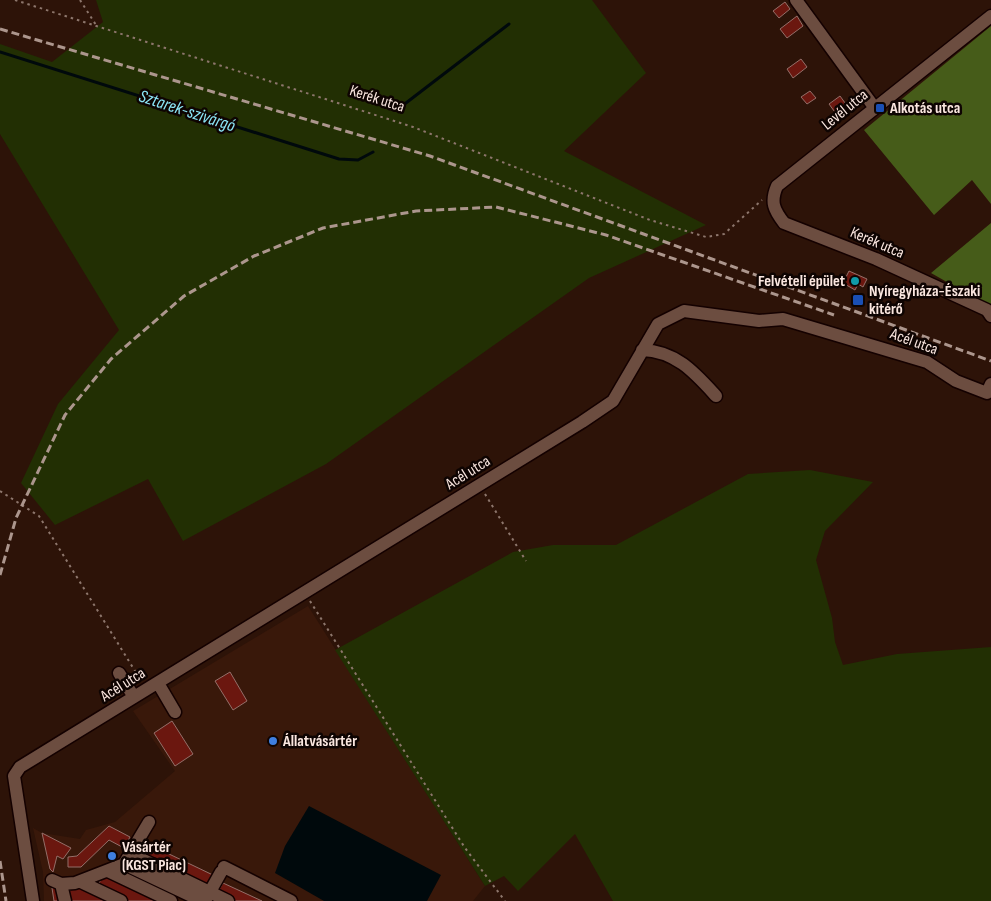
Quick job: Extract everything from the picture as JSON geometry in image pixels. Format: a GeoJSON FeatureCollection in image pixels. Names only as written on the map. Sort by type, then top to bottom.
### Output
{"type":"FeatureCollection","features":[{"type":"Feature","properties":{"kind":"street"},"geometry":{"type":"LineString","coordinates":[[796,0],[874,107]]}},
{"type":"Feature","properties":{"kind":"street","name":"Levél utca"},"geometry":{"type":"LineString","coordinates":[[777,186],[874,107],[991,16]]}},
{"type":"Feature","properties":{"kind":"street","name":"Kerék utca"},"geometry":{"type":"LineString","coordinates":[[777,186],[772,198],[774,210],[784,223],[876,259],[987,310],[991,316]]}},
{"type":"Feature","properties":{"kind":"street","name":"Acél utca"},"geometry":{"type":"LineString","coordinates":[[33,901],[14,776],[20,767],[480,485],[613,401],[658,324],[684,311],[749,320],[783,319],[927,362],[956,381],[989,388]]}},
{"type":"Feature","properties":{"kind":"street"},"geometry":{"type":"LineString","coordinates":[[642,350],[666,355],[684,363],[716,396]]}},
{"type":"Feature","properties":{"kind":"street"},"geometry":{"type":"LineString","coordinates":[[119,673],[134,697]]}},
{"type":"Feature","properties":{"kind":"street"},"geometry":{"type":"LineString","coordinates":[[152,686],[175,712]]}},
{"type":"Feature","properties":{"kind":"street"},"geometry":{"type":"LineString","coordinates":[[82,882],[108,871],[128,859],[149,822]]}},
{"type":"Feature","properties":{"kind":"street"},"geometry":{"type":"LineString","coordinates":[[128,859],[205,898],[228,901]]}},
{"type":"Feature","properties":{"kind":"street"},"geometry":{"type":"LineString","coordinates":[[205,898],[222,869],[291,901]]}},
{"type":"Feature","properties":{"kind":"street"},"geometry":{"type":"LineString","coordinates":[[108,871],[171,901]]}},
{"type":"Feature","properties":{"kind":"street"},"geometry":{"type":"LineString","coordinates":[[30,876],[82,882],[121,901]]}},
{"type":"Feature","properties":{"kind":"street"},"geometry":{"type":"LineString","coordinates":[[53,880],[65,901]]}},
{"type":"Feature","properties":{"kind":"path","name":"Kerék utca"},"geometry":{"type":"LineString","coordinates":[[15,0],[413,127],[650,220],[706,237],[724,234],[777,186]]}},
{"type":"Feature","properties":{"kind":"path"},"geometry":{"type":"LineString","coordinates":[[80,0],[97,26]]}},
{"type":"Feature","properties":{"kind":"path"},"geometry":{"type":"LineString","coordinates":[[480,485],[526,561]]}},
{"type":"Feature","properties":{"kind":"path"},"geometry":{"type":"LineString","coordinates":[[0,491],[39,516],[152,686]]}},
{"type":"Feature","properties":{"kind":"path"},"geometry":{"type":"LineString","coordinates":[[304,593],[465,848],[505,901]]}},
{"type":"Feature","properties":{"kind":"shaded area","name":"Állatvásártér"},"geometry":{"type":"Polygon","coordinates":[[[308,606],[485,886],[473,901],[44,901],[43,872],[33,828],[42,833],[80,839],[86,830],[115,822],[175,771],[133,711],[308,606]]]}},
{"type":"Feature","properties":{"kind":"shaded area"},"geometry":{"type":"Polygon","coordinates":[[[309,806],[441,875],[427,901],[324,901],[275,873],[285,846],[309,806]]]}},
{"type":"Feature","properties":{"kind":"green space"},"geometry":{"type":"Polygon","coordinates":[[[96,0],[592,0],[646,73],[564,151],[706,225],[589,278],[326,464],[183,541],[148,479],[55,525],[21,483],[58,404],[119,330],[0,134],[0,44],[52,62],[103,22],[96,0]]]}},
{"type":"Feature","properties":{"kind":"green space"},"geometry":{"type":"Polygon","coordinates":[[[991,26],[991,204],[972,180],[934,215],[864,130],[991,26]]]}},
{"type":"Feature","properties":{"kind":"green space"},"geometry":{"type":"Polygon","coordinates":[[[991,223],[991,307],[931,273],[991,223]]]}},
{"type":"Feature","properties":{"kind":"green space"},"geometry":{"type":"Polygon","coordinates":[[[810,470],[873,482],[825,531],[816,560],[832,618],[835,642],[843,665],[897,654],[991,647],[991,901],[613,901],[575,834],[518,891],[504,876],[485,886],[335,650],[513,552],[553,545],[616,545],[748,474],[810,470]]]}},
{"type":"Feature","properties":{"kind":"building"},"geometry":{"type":"Polygon","coordinates":[[[785,2],[790,9],[779,18],[773,11],[785,2]]]}},
{"type":"Feature","properties":{"kind":"building"},"geometry":{"type":"Polygon","coordinates":[[[797,16],[803,26],[787,38],[780,29],[797,16]]]}},
{"type":"Feature","properties":{"kind":"building"},"geometry":{"type":"Polygon","coordinates":[[[801,59],[807,67],[793,78],[787,69],[801,59]]]}},
{"type":"Feature","properties":{"kind":"building"},"geometry":{"type":"Polygon","coordinates":[[[810,91],[816,98],[807,104],[801,97],[810,91]]]}},
{"type":"Feature","properties":{"kind":"building"},"geometry":{"type":"Polygon","coordinates":[[[840,96],[848,107],[837,115],[829,104],[840,96]]]}},
{"type":"Feature","properties":{"kind":"building","name":"Felvételi épület"},"geometry":{"type":"Polygon","coordinates":[[[849,271],[867,279],[863,287],[858,284],[855,290],[843,283],[849,271]]]}},
{"type":"Feature","properties":{"kind":"building"},"geometry":{"type":"Polygon","coordinates":[[[230,672],[247,701],[233,710],[215,681],[230,672]]]}},
{"type":"Feature","properties":{"kind":"building"},"geometry":{"type":"Polygon","coordinates":[[[172,721],[193,754],[175,766],[154,733],[172,721]]]}},
{"type":"Feature","properties":{"kind":"building"},"geometry":{"type":"Polygon","coordinates":[[[109,826],[130,837],[124,848],[109,840],[81,867],[68,867],[68,857],[77,856],[109,826]]]}},
{"type":"Feature","properties":{"kind":"building"},"geometry":{"type":"Polygon","coordinates":[[[42,833],[71,848],[63,859],[57,856],[53,872],[50,869],[42,833]]]}},
{"type":"Feature","properties":{"kind":"building"},"geometry":{"type":"Polygon","coordinates":[[[144,842],[215,876],[207,890],[136,856],[144,842]]]}},
{"type":"Feature","properties":{"kind":"building"},"geometry":{"type":"Polygon","coordinates":[[[103,874],[166,901],[128,901],[98,886],[103,874]]]}},
{"type":"Feature","properties":{"kind":"building"},"geometry":{"type":"Polygon","coordinates":[[[223,883],[262,901],[230,901],[216,895],[223,883]]]}},
{"type":"Feature","properties":{"kind":"building"},"geometry":{"type":"Polygon","coordinates":[[[80,886],[112,901],[69,901],[68,893],[72,888],[80,886]]]}},
{"type":"Feature","properties":{"kind":"building"},"geometry":{"type":"Polygon","coordinates":[[[59,887],[62,901],[54,901],[52,888],[59,887]]]}},
{"type":"Feature","properties":{"kind":"waterway","name":"Sztarek-szivárgó"},"geometry":{"type":"LineString","coordinates":[[402,106],[509,24]]}},
{"type":"Feature","properties":{"kind":"waterway","name":"Sztarek-szivárgó"},"geometry":{"type":"LineString","coordinates":[[0,52],[339,159],[358,160],[373,152]]}},
{"type":"Feature","properties":{"kind":"railway"},"geometry":{"type":"LineString","coordinates":[[0,29],[430,156],[991,361]]}},
{"type":"Feature","properties":{"kind":"railway"},"geometry":{"type":"LineString","coordinates":[[0,575],[16,518],[65,415],[111,359],[184,296],[254,256],[323,228],[416,211],[496,207],[606,235],[834,315]]}},
{"type":"Feature","properties":{"kind":"railway"},"geometry":{"type":"LineString","coordinates":[[0,861],[6,901]]}},
{"type":"Feature","properties":{"kind":"place","name":"Alkotás utca"},"geometry":{"type":"Point","coordinates":[880,108]}},
{"type":"Feature","properties":{"kind":"place","name":"Felvételi épület"},"geometry":{"type":"Point","coordinates":[855,281]}},
{"type":"Feature","properties":{"kind":"place","name":"Nyíregyháza-Északi kitérő"},"geometry":{"type":"Point","coordinates":[858,300]}},
{"type":"Feature","properties":{"kind":"place","name":"Állatvásártér"},"geometry":{"type":"Point","coordinates":[273,741]}},
{"type":"Feature","properties":{"kind":"place","name":"Vásártér (KGST Piac)"},"geometry":{"type":"Point","coordinates":[112,856]}}]}
